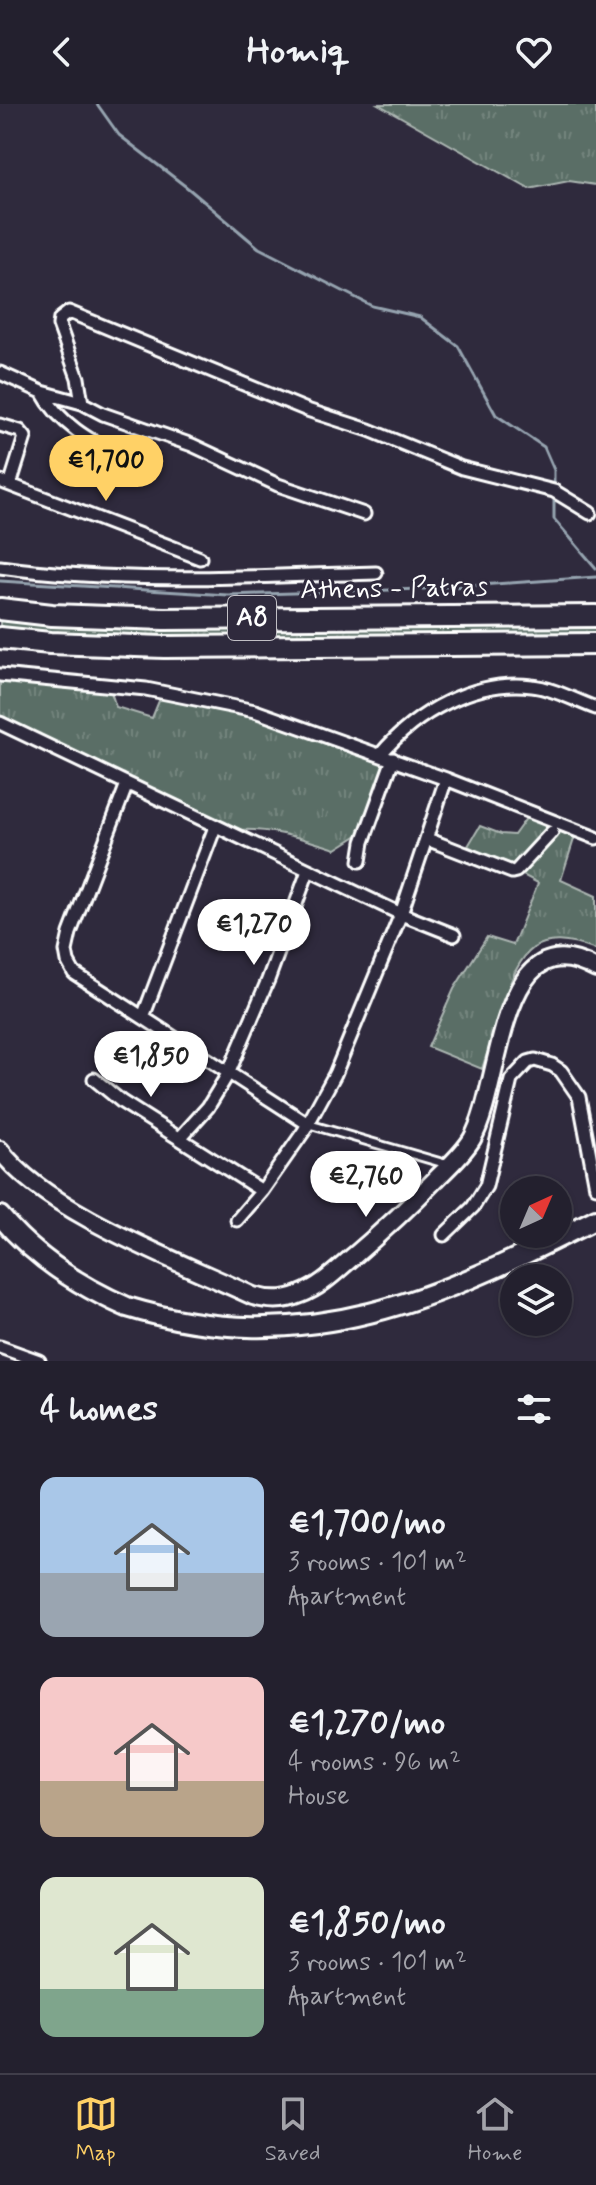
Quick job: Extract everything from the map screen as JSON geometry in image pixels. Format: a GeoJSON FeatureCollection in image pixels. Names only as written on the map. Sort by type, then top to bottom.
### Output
{"type":"FeatureCollection","features":[{"type":"Feature","properties":{"kind":"highway","name":"Athens - Patras"},"geometry":{"type":"LineString","coordinates":[[0,609],[52,615],[164,619],[596,616]]}},
{"type":"Feature","properties":{"kind":"highway","name":"Athens - Patras"},"geometry":{"type":"LineString","coordinates":[[0,638],[79,645],[179,648],[596,644]]}},
{"type":"Feature","properties":{"kind":"main road"},"geometry":{"type":"LineString","coordinates":[[0,1216],[51,1264],[89,1289],[131,1309],[208,1335],[269,1340],[329,1335],[374,1324],[465,1285],[596,1219]]}},
{"type":"Feature","properties":{"kind":"street"},"geometry":{"type":"LineString","coordinates":[[82,403],[78,378],[59,325],[60,319],[69,312],[307,410],[369,430],[462,468],[554,491],[590,513]]}},
{"type":"Feature","properties":{"kind":"street"},"geometry":{"type":"LineString","coordinates":[[0,373],[42,392],[82,403],[103,414],[192,445],[278,485],[364,514]]}},
{"type":"Feature","properties":{"kind":"street"},"geometry":{"type":"LineString","coordinates":[[42,392],[71,427],[128,461]]}},
{"type":"Feature","properties":{"kind":"street"},"geometry":{"type":"LineString","coordinates":[[0,425],[20,431],[25,437],[5,483],[200,558]]}},
{"type":"Feature","properties":{"kind":"street"},"geometry":{"type":"LineString","coordinates":[[0,567],[91,575],[150,576],[376,573]]}},
{"type":"Feature","properties":{"kind":"street"},"geometry":{"type":"LineString","coordinates":[[0,675],[146,689],[228,705],[300,725],[596,838]]}},
{"type":"Feature","properties":{"kind":"street"},"geometry":{"type":"LineString","coordinates":[[380,755],[402,733],[461,695],[486,688],[536,686],[596,708]]}},
{"type":"Feature","properties":{"kind":"street"},"geometry":{"type":"LineString","coordinates":[[0,723],[308,871],[454,935]]}},
{"type":"Feature","properties":{"kind":"street"},"geometry":{"type":"LineString","coordinates":[[360,861],[363,842],[393,759]]}},
{"type":"Feature","properties":{"kind":"street"},"geometry":{"type":"LineString","coordinates":[[237,1220],[262,1191],[308,1124],[335,1074],[401,914],[446,779]]}},
{"type":"Feature","properties":{"kind":"street"},"geometry":{"type":"LineString","coordinates":[[127,784],[74,917],[66,951],[68,962],[74,973],[308,1124]]}},
{"type":"Feature","properties":{"kind":"street"},"geometry":{"type":"LineString","coordinates":[[143,1017],[215,827]]}},
{"type":"Feature","properties":{"kind":"street"},"geometry":{"type":"LineString","coordinates":[[427,839],[512,872],[552,832]]}},
{"type":"Feature","properties":{"kind":"street"},"geometry":{"type":"LineString","coordinates":[[180,1138],[208,1107],[228,1074],[268,980],[308,871]]}},
{"type":"Feature","properties":{"kind":"street"},"geometry":{"type":"LineString","coordinates":[[0,1150],[38,1187],[102,1225],[253,1296],[274,1300],[302,1294],[332,1274],[399,1217],[472,1140],[480,1123],[511,1005],[529,972],[542,962],[558,957],[569,957],[596,969]]}},
{"type":"Feature","properties":{"kind":"street"},"geometry":{"type":"LineString","coordinates":[[444,1235],[473,1207],[486,1186],[511,1080],[528,1062],[535,1060],[561,1071],[579,1097],[596,1187]]}},
{"type":"Feature","properties":{"kind":"street"},"geometry":{"type":"LineString","coordinates":[[94,1079],[122,1102],[262,1191]]}},
{"type":"Feature","properties":{"kind":"street"},"geometry":{"type":"LineString","coordinates":[[0,1347],[39,1361]]}},
{"type":"Feature","properties":{"kind":"lane"},"geometry":{"type":"LineString","coordinates":[[308,1124],[450,1165]]}},
{"type":"Feature","properties":{"kind":"green space"},"geometry":{"type":"Polygon","coordinates":[[[378,104],[596,104],[596,185],[569,181],[529,189],[378,104]]]}},
{"type":"Feature","properties":{"kind":"green space"},"geometry":{"type":"Polygon","coordinates":[[[0,621],[136,630],[596,627],[596,634],[164,637],[22,630],[0,627],[0,621]]]}},
{"type":"Feature","properties":{"kind":"green space"},"geometry":{"type":"Polygon","coordinates":[[[0,679],[111,692],[116,707],[152,718],[161,696],[245,712],[386,763],[361,833],[336,849],[275,832],[237,830],[0,716],[0,679]]]}},
{"type":"Feature","properties":{"kind":"green space"},"geometry":{"type":"Polygon","coordinates":[[[527,817],[575,836],[561,880],[596,896],[596,950],[559,941],[533,948],[524,957],[509,985],[482,1069],[428,1047],[454,989],[487,937],[513,945],[538,883],[468,846],[480,826],[514,835],[527,817]]]}},
{"type":"Feature","properties":{"kind":"waterway"},"geometry":{"type":"LineString","coordinates":[[97,104],[119,135],[259,248],[372,306],[420,317],[458,346],[496,415],[544,447],[554,470],[554,487]]}},
{"type":"Feature","properties":{"kind":"waterway"},"geometry":{"type":"LineString","coordinates":[[554,495],[554,519],[596,568]]}},
{"type":"Feature","properties":{"kind":"waterway"},"geometry":{"type":"LineString","coordinates":[[0,581],[228,595],[423,589],[596,577]]}}]}
